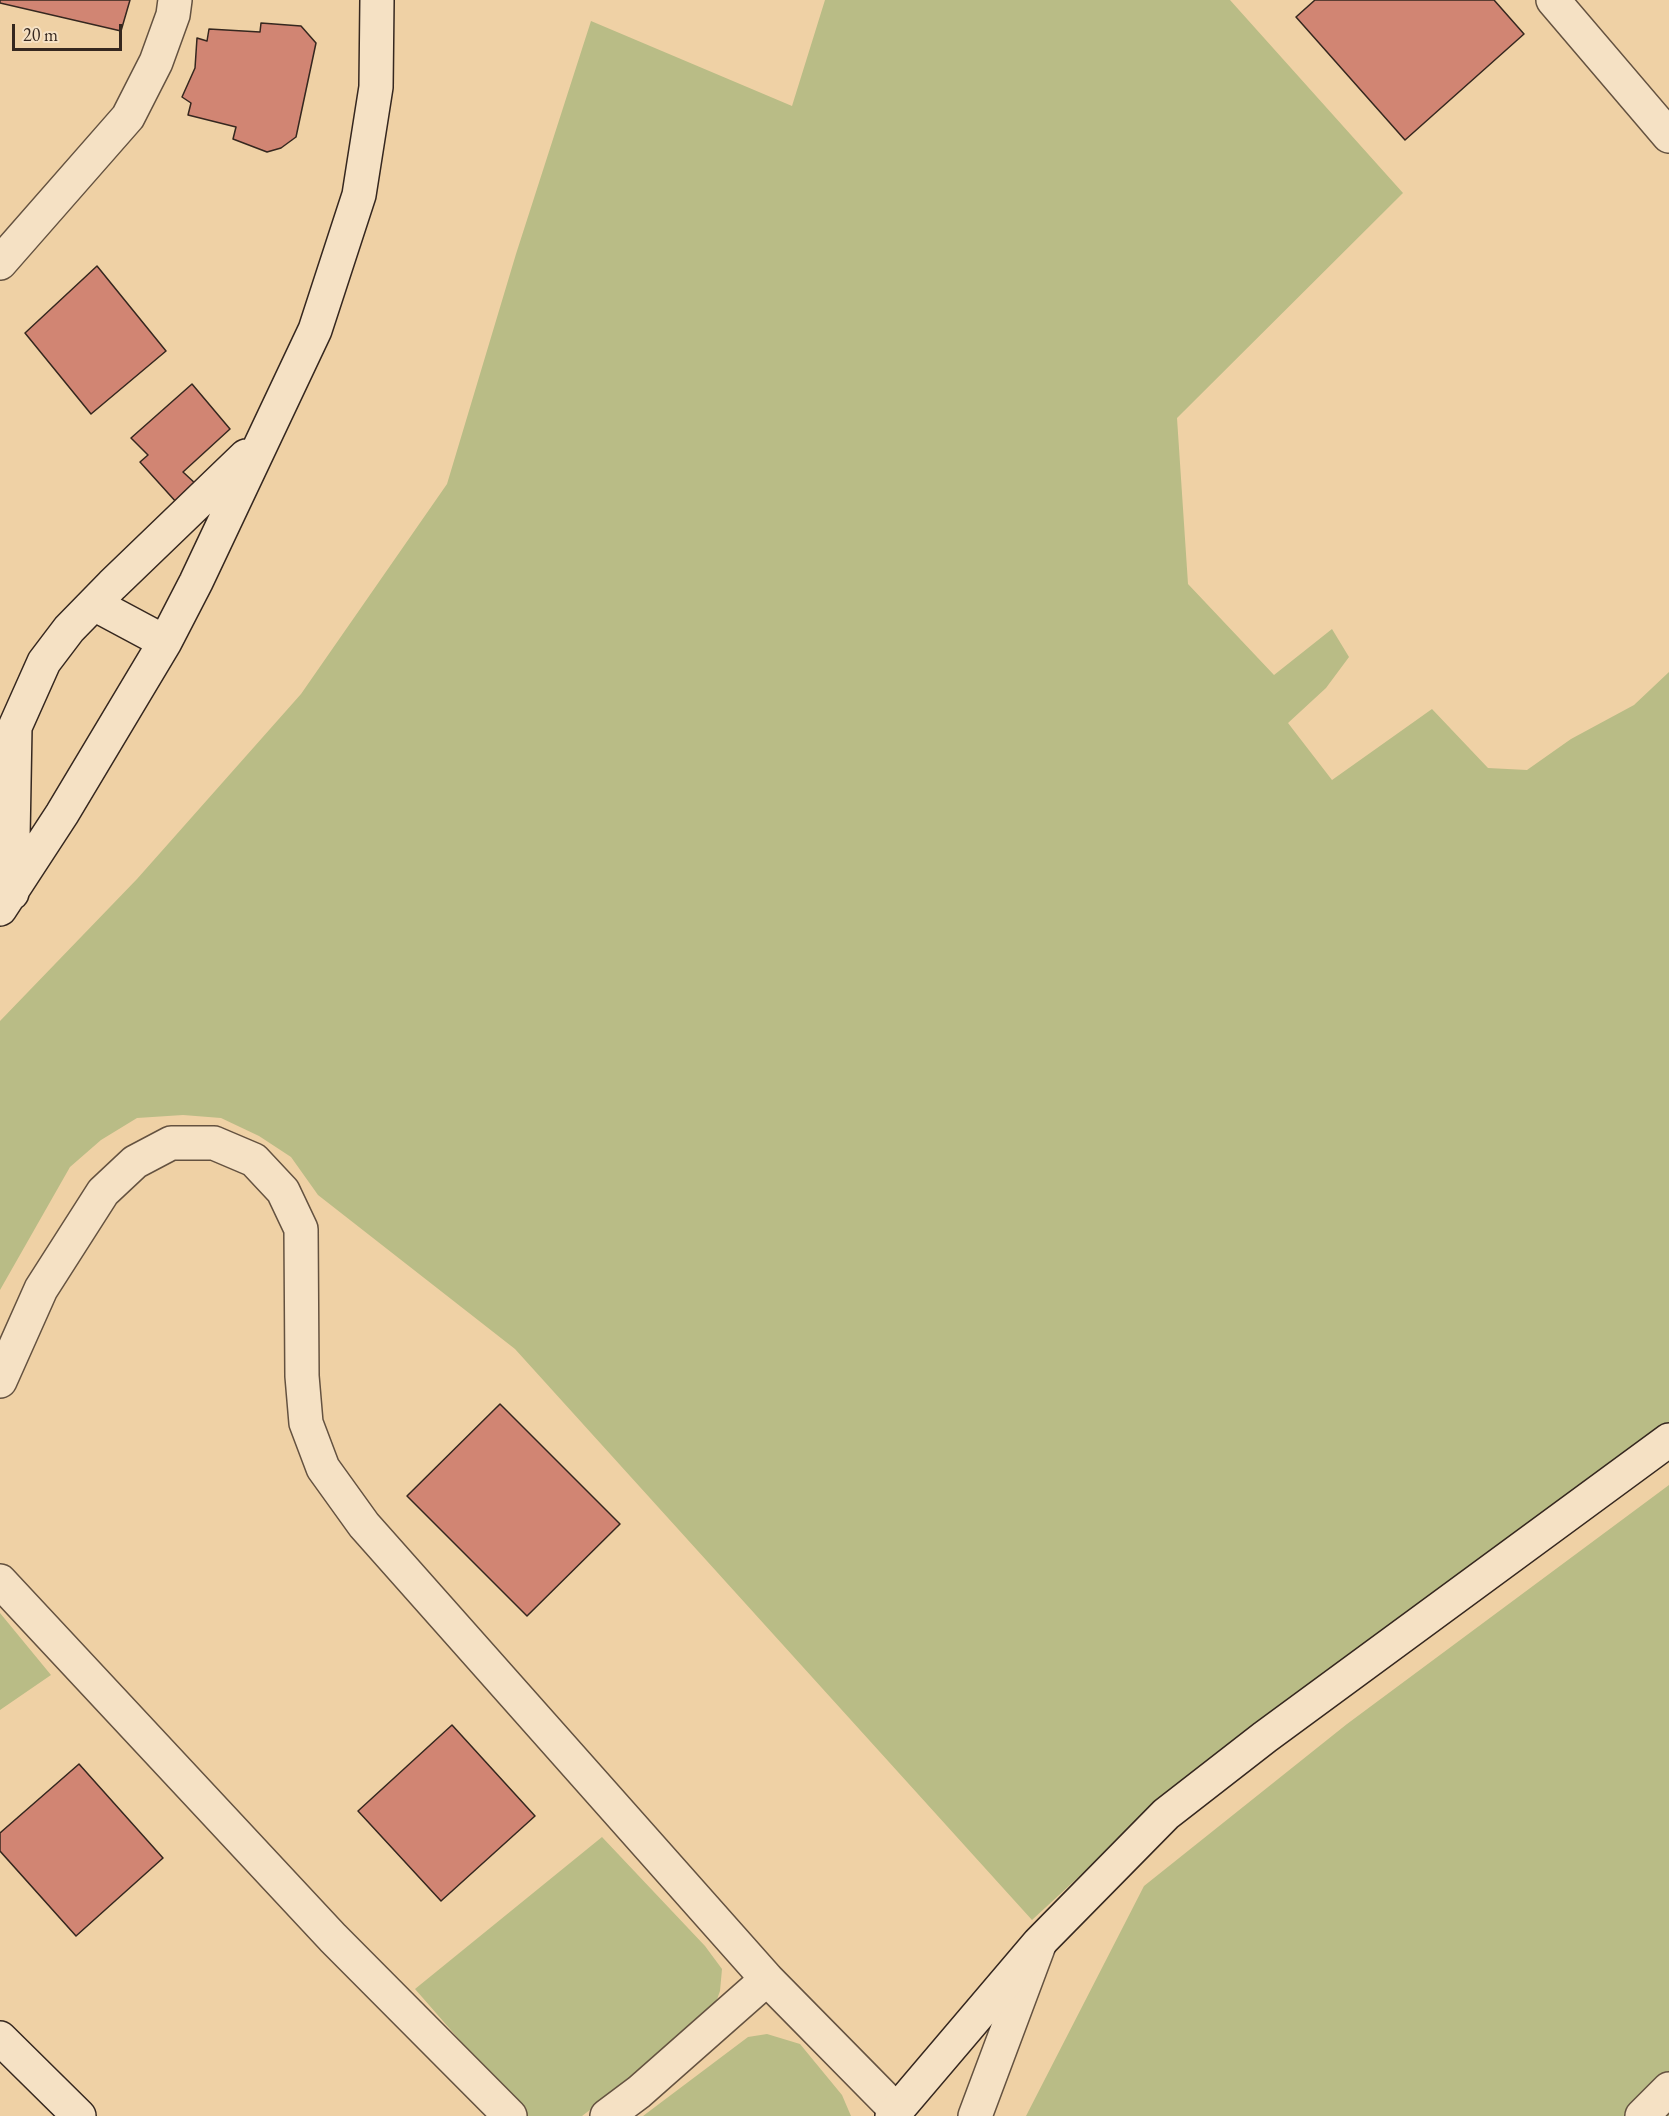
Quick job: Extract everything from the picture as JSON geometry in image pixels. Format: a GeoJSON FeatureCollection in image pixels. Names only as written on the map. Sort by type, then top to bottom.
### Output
{"type":"FeatureCollection","features":[{"type":"Feature","properties":{"kind":"street"},"geometry":{"type":"LineString","coordinates":[[0,263],[128,117],[156,62],[172,15],[174,0]]}},
{"type":"Feature","properties":{"kind":"street"},"geometry":{"type":"LineString","coordinates":[[6,901],[122,717],[165,642],[196,582],[315,330],[359,195],[376,87],[377,0]]}},
{"type":"Feature","properties":{"kind":"street"},"geometry":{"type":"LineString","coordinates":[[1553,0],[1669,136]]}},
{"type":"Feature","properties":{"kind":"street"},"geometry":{"type":"LineString","coordinates":[[6,901],[8,727],[44,662],[69,629],[260,444]]}},
{"type":"Feature","properties":{"kind":"street"},"geometry":{"type":"LineString","coordinates":[[94,604],[165,642]]}},
{"type":"Feature","properties":{"kind":"street"},"geometry":{"type":"LineString","coordinates":[[0,1381],[41,1289],[103,1192],[135,1162],[171,1143],[214,1143],[255,1160],[283,1191],[301,1229],[302,1376],[306,1424],[323,1468],[364,1525],[766,1979],[894,2113],[1039,1943],[1166,1814],[1265,1737],[1669,1440]]}},
{"type":"Feature","properties":{"kind":"street"},"geometry":{"type":"LineString","coordinates":[[0,1581],[333,1938],[510,2116]]}},
{"type":"Feature","properties":{"kind":"street"},"geometry":{"type":"LineString","coordinates":[[975,2116],[1039,1943]]}},
{"type":"Feature","properties":{"kind":"street"},"geometry":{"type":"LineString","coordinates":[[607,2116],[639,2092],[766,1979]]}},
{"type":"Feature","properties":{"kind":"street"},"geometry":{"type":"LineString","coordinates":[[0,2038],[79,2116]]}},
{"type":"Feature","properties":{"kind":"street"},"geometry":{"type":"LineString","coordinates":[[1642,2116],[1669,2089]]}},
{"type":"Feature","properties":{"kind":"green space"},"geometry":{"type":"Polygon","coordinates":[[[825,0],[1230,0],[1403,193],[1177,418],[1188,584],[1274,675],[1332,629],[1349,657],[1326,688],[1288,723],[1332,780],[1432,709],[1488,768],[1527,770],[1571,739],[1634,705],[1669,672],[1669,1422],[1584,1482],[1150,1811],[1032,1920],[515,1349],[318,1195],[291,1157],[259,1136],[221,1118],[183,1115],[137,1118],[101,1140],[70,1167],[0,1290],[0,1021],[137,879],[301,694],[447,484],[516,254],[591,21],[792,106],[825,0]]]}},
{"type":"Feature","properties":{"kind":"green space"},"geometry":{"type":"Polygon","coordinates":[[[1669,1485],[1669,2116],[1026,2116],[1144,1886],[1347,1724],[1669,1485]]]}},
{"type":"Feature","properties":{"kind":"green space"},"geometry":{"type":"Polygon","coordinates":[[[0,1613],[51,1675],[0,1710],[0,1613]]]}},
{"type":"Feature","properties":{"kind":"green space"},"geometry":{"type":"Polygon","coordinates":[[[602,1837],[705,1946],[722,1969],[720,1991],[710,2019],[582,2116],[526,2116],[415,1989],[602,1837]]]}},
{"type":"Feature","properties":{"kind":"green space"},"geometry":{"type":"Polygon","coordinates":[[[767,2034],[800,2044],[842,2095],[851,2116],[643,2116],[748,2037],[767,2034]]]}},
{"type":"Feature","properties":{"kind":"building"},"geometry":{"type":"Polygon","coordinates":[[[0,0],[130,0],[121,31],[0,3],[0,0]]]}},
{"type":"Feature","properties":{"kind":"building"},"geometry":{"type":"Polygon","coordinates":[[[1315,0],[1494,0],[1524,34],[1405,140],[1296,17],[1315,0]]]}},
{"type":"Feature","properties":{"kind":"building"},"geometry":{"type":"Polygon","coordinates":[[[261,23],[301,26],[316,43],[296,137],[281,148],[267,152],[233,139],[236,127],[188,115],[191,103],[182,97],[195,68],[197,38],[207,41],[209,29],[260,32],[261,23]]]}},
{"type":"Feature","properties":{"kind":"building"},"geometry":{"type":"Polygon","coordinates":[[[97,266],[166,351],[91,414],[25,333],[97,266]]]}},
{"type":"Feature","properties":{"kind":"building"},"geometry":{"type":"Polygon","coordinates":[[[192,384],[230,429],[183,472],[197,485],[177,503],[140,462],[148,455],[131,438],[192,384]]]}},
{"type":"Feature","properties":{"kind":"building"},"geometry":{"type":"Polygon","coordinates":[[[500,1404],[620,1524],[527,1616],[407,1496],[500,1404]]]}},
{"type":"Feature","properties":{"kind":"building"},"geometry":{"type":"Polygon","coordinates":[[[452,1725],[535,1816],[441,1901],[358,1811],[452,1725]]]}},
{"type":"Feature","properties":{"kind":"building"},"geometry":{"type":"Polygon","coordinates":[[[79,1764],[163,1858],[76,1936],[0,1851],[0,1833],[79,1764]]]}}]}
